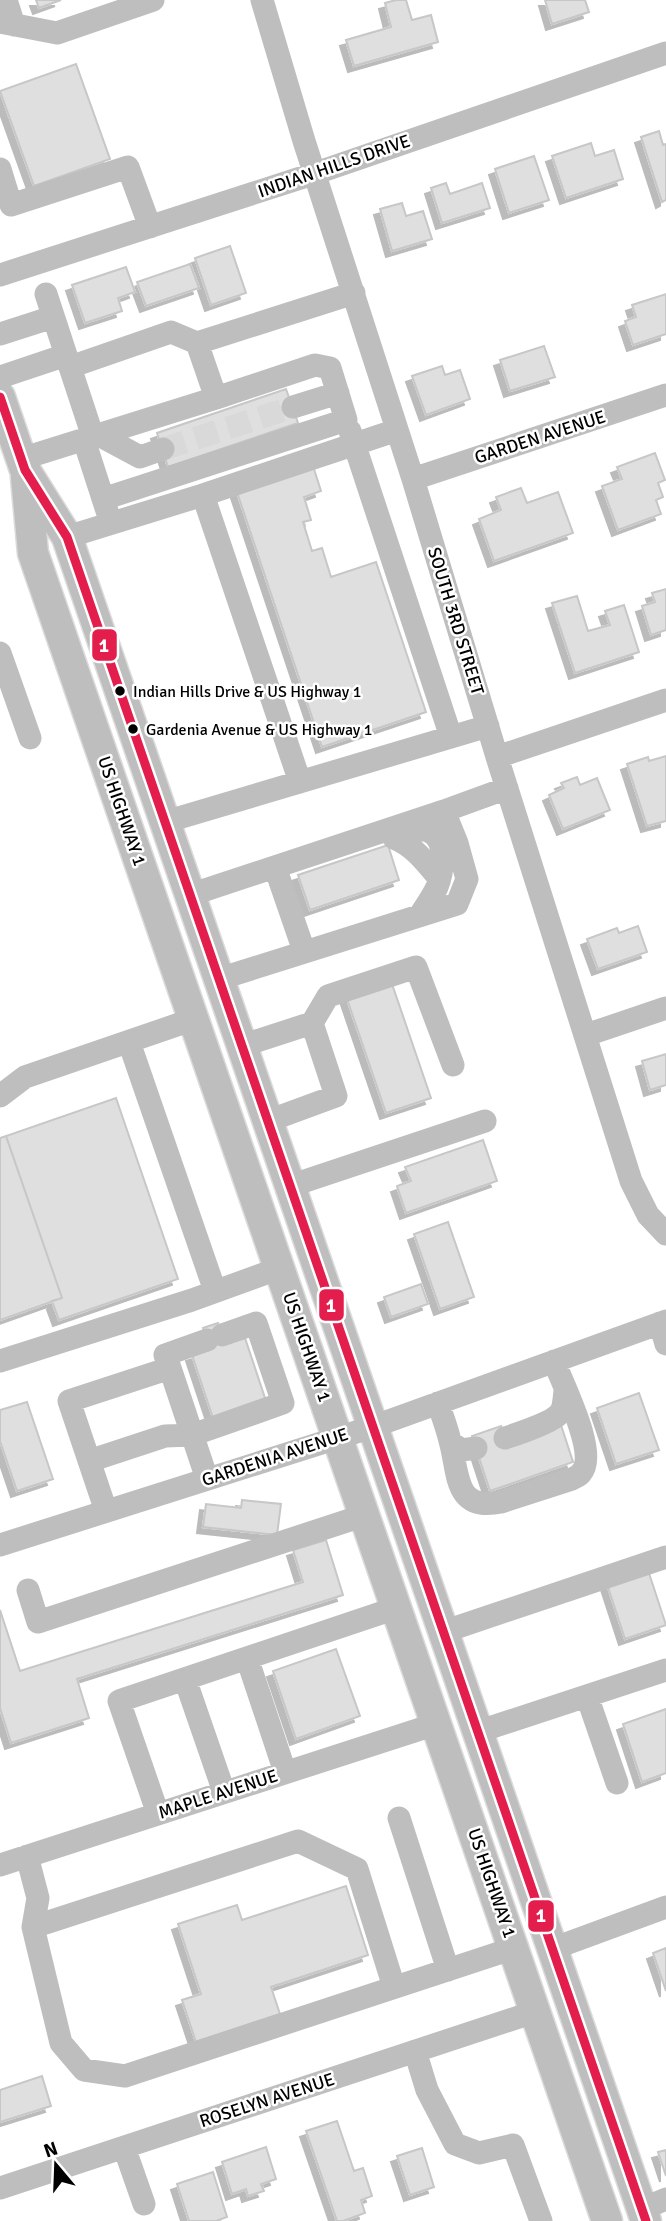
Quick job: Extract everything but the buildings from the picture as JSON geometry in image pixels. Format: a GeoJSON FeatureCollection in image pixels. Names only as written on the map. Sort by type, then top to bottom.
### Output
{"type":"FeatureCollection","features":[{"type":"Feature","properties":{"kind":"main road","name":"US HIGHWAY 1"},"geometry":{"type":"LineString","coordinates":[[0,397],[23,465],[33,553],[607,2221]]}},
{"type":"Feature","properties":{"kind":"main road","name":"US HIGHWAY 1"},"geometry":{"type":"LineString","coordinates":[[23,465],[67,537],[552,1949],[651,2210]]}},
{"type":"Feature","properties":{"kind":"main road"},"geometry":{"type":"LineString","coordinates":[[161,925],[195,967],[219,979]]}},
{"type":"Feature","properties":{"kind":"main road"},"geometry":{"type":"LineString","coordinates":[[194,1019],[206,1021],[219,1028],[244,1053]]}},
{"type":"Feature","properties":{"kind":"street"},"geometry":{"type":"LineString","coordinates":[[6,0],[7,24],[57,33],[153,0]]}},
{"type":"Feature","properties":{"kind":"street","name":"SOUTH 3RD STREET"},"geometry":{"type":"LineString","coordinates":[[262,0],[631,1181],[648,1215],[666,1234]]}},
{"type":"Feature","properties":{"kind":"street","name":"INDIAN HILLS DRIVE"},"geometry":{"type":"LineString","coordinates":[[0,275],[316,173],[666,53]]}},
{"type":"Feature","properties":{"kind":"street"},"geometry":{"type":"LineString","coordinates":[[0,169],[12,205],[128,167],[150,227]]}},
{"type":"Feature","properties":{"kind":"street"},"geometry":{"type":"LineString","coordinates":[[46,293],[98,439],[134,489]]}},
{"type":"Feature","properties":{"kind":"street"},"geometry":{"type":"LineString","coordinates":[[0,377],[171,332],[197,343],[354,293]]}},
{"type":"Feature","properties":{"kind":"street"},"geometry":{"type":"LineString","coordinates":[[0,334],[53,317]]}},
{"type":"Feature","properties":{"kind":"street"},"geometry":{"type":"LineString","coordinates":[[197,343],[216,398]]}},
{"type":"Feature","properties":{"kind":"street"},"geometry":{"type":"LineString","coordinates":[[23,465],[315,365],[330,368],[451,737]]}},
{"type":"Feature","properties":{"kind":"street"},"geometry":{"type":"LineString","coordinates":[[293,407],[338,393]]}},
{"type":"Feature","properties":{"kind":"street","name":"GARDEN AVENUE"},"geometry":{"type":"LineString","coordinates":[[413,479],[666,395]]}},
{"type":"Feature","properties":{"kind":"street"},"geometry":{"type":"LineString","coordinates":[[103,499],[346,419]]}},
{"type":"Feature","properties":{"kind":"street"},"geometry":{"type":"LineString","coordinates":[[67,537],[397,430]]}},
{"type":"Feature","properties":{"kind":"street"},"geometry":{"type":"LineString","coordinates":[[98,439],[140,457],[163,449]]}},
{"type":"Feature","properties":{"kind":"street"},"geometry":{"type":"LineString","coordinates":[[98,439],[103,499],[112,523]]}},
{"type":"Feature","properties":{"kind":"street"},"geometry":{"type":"LineString","coordinates":[[203,495],[300,782]]}},
{"type":"Feature","properties":{"kind":"street"},"geometry":{"type":"LineString","coordinates":[[0,653],[30,738]]}},
{"type":"Feature","properties":{"kind":"street"},"geometry":{"type":"LineString","coordinates":[[497,757],[666,700]]}},
{"type":"Feature","properties":{"kind":"street"},"geometry":{"type":"LineString","coordinates":[[165,822],[488,726]]}},
{"type":"Feature","properties":{"kind":"street"},"geometry":{"type":"LineString","coordinates":[[190,895],[507,788]]}},
{"type":"Feature","properties":{"kind":"street"},"geometry":{"type":"LineString","coordinates":[[219,979],[457,904],[467,879],[444,811]]}},
{"type":"Feature","properties":{"kind":"street"},"geometry":{"type":"LineString","coordinates":[[280,865],[297,869],[415,831],[427,830],[439,841],[443,853],[438,886],[420,915]]}},
{"type":"Feature","properties":{"kind":"street"},"geometry":{"type":"LineString","coordinates":[[280,865],[304,951]]}},
{"type":"Feature","properties":{"kind":"street"},"geometry":{"type":"LineString","coordinates":[[244,1053],[312,1023],[328,996],[416,967],[453,1065]]}},
{"type":"Feature","properties":{"kind":"street"},"geometry":{"type":"LineString","coordinates":[[586,1035],[666,1008]]}},
{"type":"Feature","properties":{"kind":"street"},"geometry":{"type":"LineString","coordinates":[[0,1096],[25,1077],[194,1019]]}},
{"type":"Feature","properties":{"kind":"street"},"geometry":{"type":"LineString","coordinates":[[268,1121],[336,1096],[312,1023]]}},
{"type":"Feature","properties":{"kind":"street"},"geometry":{"type":"LineString","coordinates":[[129,1042],[215,1291]]}},
{"type":"Feature","properties":{"kind":"street"},"geometry":{"type":"LineString","coordinates":[[290,1186],[485,1121]]}},
{"type":"Feature","properties":{"kind":"street"},"geometry":{"type":"LineString","coordinates":[[0,1361],[280,1268]]}},
{"type":"Feature","properties":{"kind":"street"},"geometry":{"type":"LineString","coordinates":[[89,1461],[165,1436],[192,1435],[283,1404],[256,1323],[165,1355],[170,1368],[192,1435],[207,1479]]}},
{"type":"Feature","properties":{"kind":"street","name":"GARDENIA AVENUE"},"geometry":{"type":"LineString","coordinates":[[0,1545],[372,1427],[554,1361],[664,1329]]}},
{"type":"Feature","properties":{"kind":"street"},"geometry":{"type":"LineString","coordinates":[[438,1403],[451,1443],[460,1487],[478,1503],[501,1502],[572,1479],[582,1473],[586,1464],[585,1445],[579,1421],[554,1361]]}},
{"type":"Feature","properties":{"kind":"street"},"geometry":{"type":"LineString","coordinates":[[106,1511],[69,1401],[170,1368]]}},
{"type":"Feature","properties":{"kind":"street"},"geometry":{"type":"LineString","coordinates":[[505,1438],[559,1414],[565,1391]]}},
{"type":"Feature","properties":{"kind":"street"},"geometry":{"type":"LineString","coordinates":[[451,1443],[462,1450],[476,1448]]}},
{"type":"Feature","properties":{"kind":"street"},"geometry":{"type":"LineString","coordinates":[[28,1590],[38,1622],[365,1516]]}},
{"type":"Feature","properties":{"kind":"street"},"geometry":{"type":"LineString","coordinates":[[443,1632],[666,1557]]}},
{"type":"Feature","properties":{"kind":"street"},"geometry":{"type":"LineString","coordinates":[[158,1814],[118,1701],[396,1608]]}},
{"type":"Feature","properties":{"kind":"street"},"geometry":{"type":"LineString","coordinates":[[247,1658],[285,1773]]}},
{"type":"Feature","properties":{"kind":"street"},"geometry":{"type":"LineString","coordinates":[[477,1732],[666,1670]]}},
{"type":"Feature","properties":{"kind":"street"},"geometry":{"type":"LineString","coordinates":[[185,1679],[224,1792]]}},
{"type":"Feature","properties":{"kind":"street"},"geometry":{"type":"LineString","coordinates":[[587,1696],[617,1783]]}},
{"type":"Feature","properties":{"kind":"street","name":"MAPLE AVENUE"},"geometry":{"type":"LineString","coordinates":[[0,1865],[436,1724]]}},
{"type":"Feature","properties":{"kind":"street"},"geometry":{"type":"LineString","coordinates":[[399,1818],[448,1970]]}},
{"type":"Feature","properties":{"kind":"street"},"geometry":{"type":"LineString","coordinates":[[33,1927],[298,1841],[357,1869],[394,1987]]}},
{"type":"Feature","properties":{"kind":"street"},"geometry":{"type":"LineString","coordinates":[[27,1856],[38,1898],[33,1927],[61,2043],[84,2070],[125,2076],[514,1948]]}},
{"type":"Feature","properties":{"kind":"street"},"geometry":{"type":"LineString","coordinates":[[552,1949],[666,1907]]}},
{"type":"Feature","properties":{"kind":"street","name":"ROSELYN AVENUE"},"geometry":{"type":"LineString","coordinates":[[0,2188],[534,2012]]}},
{"type":"Feature","properties":{"kind":"street"},"geometry":{"type":"LineString","coordinates":[[415,2051],[427,2090],[455,2144],[479,2153],[513,2145],[541,2221]]}},
{"type":"Feature","properties":{"kind":"street"},"geometry":{"type":"LineString","coordinates":[[124,2147],[144,2204]]}},
{"type":"Feature","properties":{"kind":"tunnel"},"geometry":{"type":"LineString","coordinates":[[163,449],[293,407]]}},
{"type":"Feature","properties":{"kind":"transit line","name":"1"},"geometry":{"type":"LineString","coordinates":[[0,397],[25,470],[67,537],[646,2221]]}},
{"type":"Feature","properties":{"kind":"place","name":"Indian Hills Drive & US Highway 1"},"geometry":{"type":"Point","coordinates":[120,691]}},
{"type":"Feature","properties":{"kind":"place","name":"Gardenia Avenue & US Highway 1"},"geometry":{"type":"Point","coordinates":[133,729]}}]}
